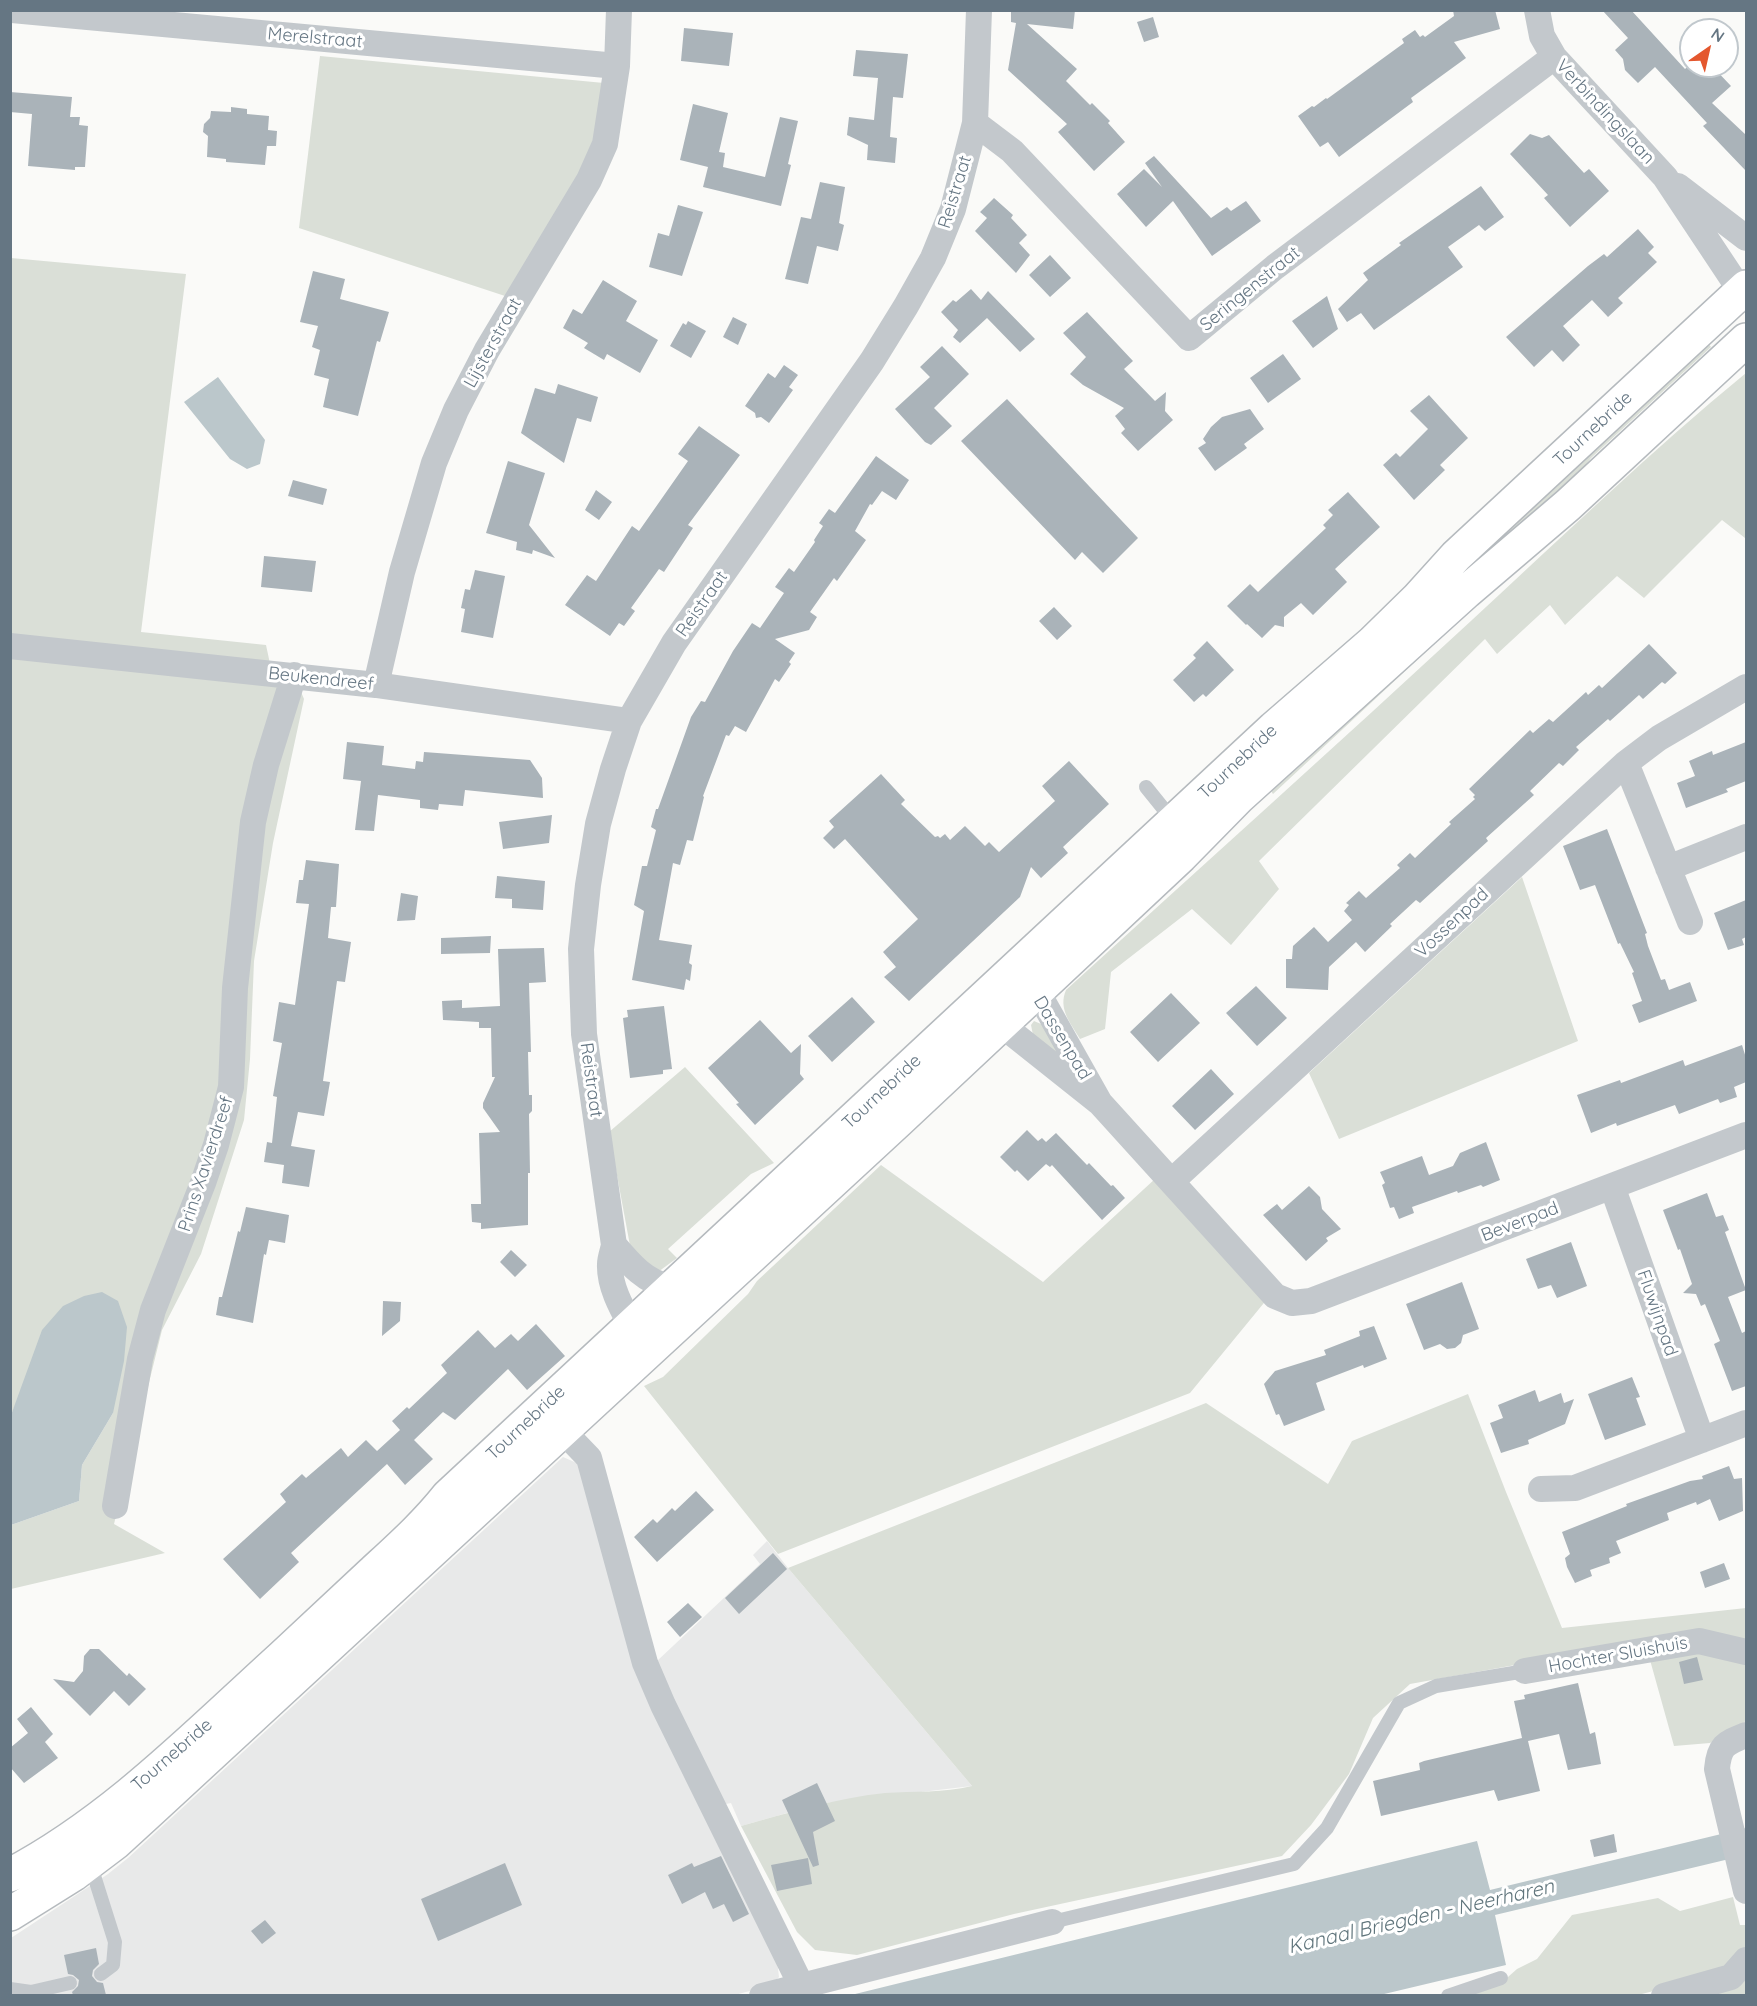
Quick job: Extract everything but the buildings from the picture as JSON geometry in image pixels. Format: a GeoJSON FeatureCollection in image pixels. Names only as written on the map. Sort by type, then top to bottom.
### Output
{"type":"FeatureCollection","features":[{"type":"Feature","properties":{"kind":"main road","name":"Tournebride"},"geometry":{"type":"LineString","coordinates":[[10,1914],[74,1874],[150,1812],[1037,991],[1184,832],[1274,728],[1372,643],[1418,598],[1456,556],[1745,293]]}},
{"type":"Feature","properties":{"kind":"main road","name":"Tournebride"},"geometry":{"type":"LineString","coordinates":[[10,1875],[55,1850],[155,1772],[428,1521],[448,1496],[670,1287],[1003,980],[1184,832],[1247,789],[1466,592],[1568,505],[1746,340]]}},
{"type":"Feature","properties":{"kind":"street","name":"Merelstraat"},"geometry":{"type":"LineString","coordinates":[[12,10],[617,66]]}},
{"type":"Feature","properties":{"kind":"street","name":"Lijsterstraat"},"geometry":{"type":"LineString","coordinates":[[376,685],[402,572],[434,463],[456,410],[487,350],[589,180],[605,144],[617,66],[620,10]]}},
{"type":"Feature","properties":{"kind":"street","name":"Reistraat"},"geometry":{"type":"LineString","coordinates":[[631,1325],[620,1305],[612,1279],[610,1264],[614,1245],[584,1034],[581,949],[598,824],[629,721],[674,643],[872,361],[933,258],[953,209],[975,123],[979,10]]}},
{"type":"Feature","properties":{"kind":"street","name":"Verbindingslaan"},"geometry":{"type":"LineString","coordinates":[[1537,10],[1542,36],[1554,57],[1665,177],[1745,293]]}},
{"type":"Feature","properties":{"kind":"street","name":"Seringenstraat"},"geometry":{"type":"LineString","coordinates":[[975,123],[1012,151],[1188,338],[1275,267],[1554,57]]}},
{"type":"Feature","properties":{"kind":"street","name":"Verbindingslaan"},"geometry":{"type":"LineString","coordinates":[[1665,177],[1746,238]]}},
{"type":"Feature","properties":{"kind":"street","name":"Beukendreef"},"geometry":{"type":"LineString","coordinates":[[10,646],[294,675],[629,721]]}},
{"type":"Feature","properties":{"kind":"street","name":"Prins Xavierdreef"},"geometry":{"type":"LineString","coordinates":[[115,1506],[140,1359],[153,1310],[203,1183],[231,1087],[235,988],[253,822],[266,765],[294,675]]}},
{"type":"Feature","properties":{"kind":"street","name":"Vossenpad"},"geometry":{"type":"LineString","coordinates":[[1172,1180],[1626,763],[1659,738],[1746,687]]}},
{"type":"Feature","properties":{"kind":"street"},"geometry":{"type":"LineString","coordinates":[[1626,763],[1690,921]]}},
{"type":"Feature","properties":{"kind":"street"},"geometry":{"type":"LineString","coordinates":[[1668,868],[1746,837]]}},
{"type":"Feature","properties":{"kind":"street","name":"Dassenpad"},"geometry":{"type":"LineString","coordinates":[[1100,1103],[1037,991],[1003,980],[1005,1020],[1012,1033],[1100,1103],[1275,1296],[1292,1303]]}},
{"type":"Feature","properties":{"kind":"street","name":"Beverpad"},"geometry":{"type":"LineString","coordinates":[[1292,1303],[1311,1301],[1746,1135]]}},
{"type":"Feature","properties":{"kind":"street","name":"Fluwijnpad"},"geometry":{"type":"LineString","coordinates":[[1612,1186],[1702,1440]]}},
{"type":"Feature","properties":{"kind":"street"},"geometry":{"type":"LineString","coordinates":[[614,1245],[654,1284],[670,1287]]}},
{"type":"Feature","properties":{"kind":"street"},"geometry":{"type":"LineString","coordinates":[[1541,1489],[1575,1488],[1746,1423]]}},
{"type":"Feature","properties":{"kind":"street"},"geometry":{"type":"LineString","coordinates":[[428,1521],[479,1484],[547,1428],[563,1431],[589,1458],[645,1664],[663,1706],[801,1985]]}},
{"type":"Feature","properties":{"kind":"street","name":"Hochter Sluishuis"},"geometry":{"type":"LineString","coordinates":[[1524,1671],[1699,1641],[1746,1652]]}},
{"type":"Feature","properties":{"kind":"street"},"geometry":{"type":"LineString","coordinates":[[1746,1735],[1728,1742],[1718,1754],[1717,1769],[1746,1891]]}},
{"type":"Feature","properties":{"kind":"street"},"geometry":{"type":"LineString","coordinates":[[762,1995],[1052,1922]]}},
{"type":"Feature","properties":{"kind":"street"},"geometry":{"type":"LineString","coordinates":[[1664,1995],[1731,1977],[1746,1960]]}},
{"type":"Feature","properties":{"kind":"lane"},"geometry":{"type":"LineString","coordinates":[[1146,787],[1184,832]]}},
{"type":"Feature","properties":{"kind":"lane"},"geometry":{"type":"LineString","coordinates":[[1052,1922],[1294,1864],[1327,1828],[1399,1703],[1436,1686],[1524,1671]]}},
{"type":"Feature","properties":{"kind":"lane"},"geometry":{"type":"LineString","coordinates":[[90,1862],[115,1942],[113,1965],[101,1974]]}},
{"type":"Feature","properties":{"kind":"lane"},"geometry":{"type":"LineString","coordinates":[[1448,1995],[1501,1978]]}},
{"type":"Feature","properties":{"kind":"lane"},"geometry":{"type":"LineString","coordinates":[[10,1989],[31,1992],[70,1983]]}},
{"type":"Feature","properties":{"kind":"shaded area"},"geometry":{"type":"Polygon","coordinates":[[[320,56],[604,83],[593,150],[505,296],[299,228],[320,56]]]}},
{"type":"Feature","properties":{"kind":"shaded area"},"geometry":{"type":"Polygon","coordinates":[[[11,258],[186,274],[141,632],[266,645],[272,673],[294,675],[304,699],[273,843],[254,961],[250,1059],[244,1120],[201,1254],[162,1330],[114,1524],[165,1553],[11,1589],[11,1525],[79,1501],[82,1465],[113,1413],[17,1401],[11,1415],[11,258]]]}},
{"type":"Feature","properties":{"kind":"shaded area"},"geometry":{"type":"Polygon","coordinates":[[[1704,338],[1711,347],[1591,458],[1552,508],[1459,585],[1451,575],[1704,338]]]}},
{"type":"Feature","properties":{"kind":"shaded area"},"geometry":{"type":"Polygon","coordinates":[[[1746,373],[1745,538],[1722,520],[1644,598],[1617,576],[1565,625],[1550,605],[1497,654],[1485,639],[1259,861],[1279,889],[1231,945],[1192,909],[1111,972],[1105,1029],[1080,1039],[1064,1009],[1066,990],[1641,464],[1746,373]]]}},
{"type":"Feature","properties":{"kind":"shaded area"},"geometry":{"type":"Polygon","coordinates":[[[1516,568],[1273,794],[1269,788],[1516,568]]]}},
{"type":"Feature","properties":{"kind":"shaded area"},"geometry":{"type":"Polygon","coordinates":[[[1522,877],[1578,1041],[1339,1139],[1309,1073],[1522,877]]]}},
{"type":"Feature","properties":{"kind":"shaded area"},"geometry":{"type":"Polygon","coordinates":[[[1034,1021],[1041,1024],[1072,1065],[1033,1035],[1031,1025],[1034,1021]]]}},
{"type":"Feature","properties":{"kind":"shaded area"},"geometry":{"type":"Polygon","coordinates":[[[685,1067],[774,1163],[751,1174],[668,1249],[677,1258],[658,1272],[631,1251],[609,1132],[685,1067]]]}},
{"type":"Feature","properties":{"kind":"shaded area"},"geometry":{"type":"Polygon","coordinates":[[[881,1165],[1043,1282],[1156,1178],[1268,1298],[1190,1393],[778,1554],[644,1386],[663,1377],[748,1294],[757,1281],[881,1165]]]}},
{"type":"Feature","properties":{"kind":"shaded area"},"geometry":{"type":"Polygon","coordinates":[[[1468,1394],[1562,1628],[1746,1608],[1746,1642],[1681,1635],[1410,1684],[1373,1718],[1349,1774],[1311,1825],[1282,1856],[1014,1914],[857,1955],[815,1950],[797,1932],[741,1826],[848,1798],[972,1786],[788,1568],[1206,1403],[1328,1484],[1352,1441],[1468,1394]]]}},
{"type":"Feature","properties":{"kind":"shaded area"},"geometry":{"type":"Polygon","coordinates":[[[563,1457],[579,1464],[777,1960],[779,1977],[772,1985],[731,1996],[11,1996],[11,1938],[108,1874],[128,1858],[563,1457]]]}},
{"type":"Feature","properties":{"kind":"shaded area"},"geometry":{"type":"Polygon","coordinates":[[[767,1541],[972,1786],[819,1804],[741,1826],[731,1803],[721,1805],[656,1662],[760,1564],[753,1555],[767,1541]]]}},
{"type":"Feature","properties":{"kind":"shaded area"},"geometry":{"type":"Polygon","coordinates":[[[1706,1648],[1746,1657],[1746,1721],[1710,1743],[1674,1746],[1650,1660],[1706,1648]]]}},
{"type":"Feature","properties":{"kind":"shaded area"},"geometry":{"type":"Polygon","coordinates":[[[1733,1897],[1740,1925],[1746,1925],[1746,1950],[1729,1969],[1634,1996],[1469,1996],[1499,1985],[1517,1969],[1537,1959],[1572,1915],[1658,1898],[1680,1911],[1733,1897]]]}},
{"type":"Feature","properties":{"kind":"shaded area"},"geometry":{"type":"Polygon","coordinates":[[[1746,1970],[1746,1995],[1680,1996],[1746,1970]]]}},
{"type":"Feature","properties":{"kind":"water"},"geometry":{"type":"Polygon","coordinates":[[[218,377],[265,440],[260,464],[247,469],[230,459],[184,402],[218,377]]]}},
{"type":"Feature","properties":{"kind":"water"},"geometry":{"type":"Polygon","coordinates":[[[102,1292],[118,1301],[127,1327],[124,1361],[113,1413],[82,1465],[79,1501],[11,1525],[11,1415],[42,1330],[63,1306],[84,1296],[102,1292]]]}},
{"type":"Feature","properties":{"kind":"water","name":"Kanaal Briegden - Neerharen"},"geometry":{"type":"Polygon","coordinates":[[[1746,1828],[1746,1855],[1495,1915],[1506,1965],[1380,1995],[847,1996],[1477,1841],[1490,1890],[1746,1828]]]}}]}
